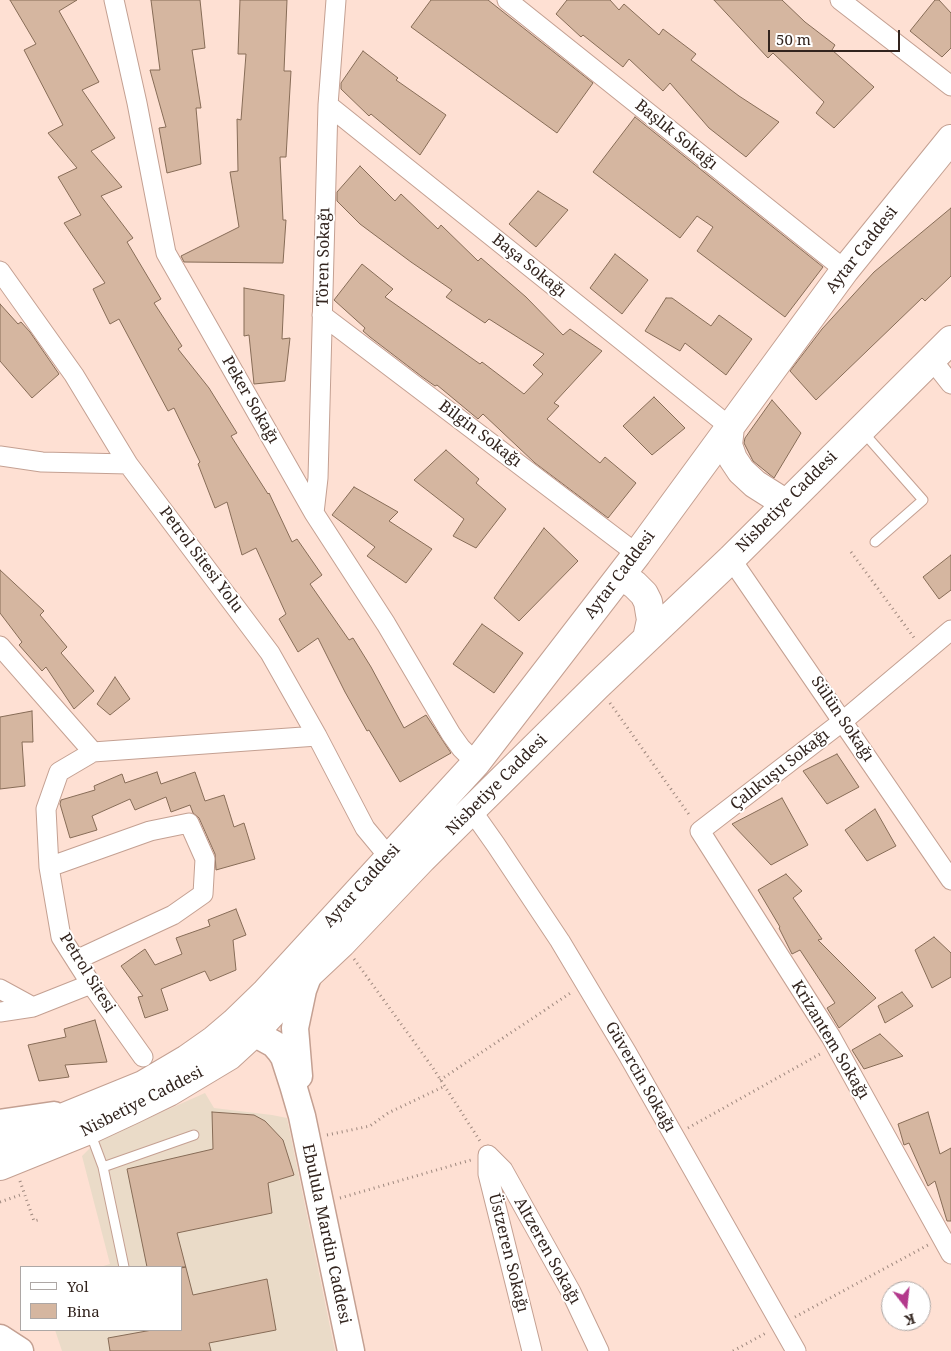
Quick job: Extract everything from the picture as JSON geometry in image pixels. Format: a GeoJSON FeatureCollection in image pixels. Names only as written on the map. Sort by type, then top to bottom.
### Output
{"type":"FeatureCollection","features":[{"type":"Feature","properties":{"kind":"main road","name":"Aytar Caddesi"},"geometry":{"type":"LineString","coordinates":[[266,992],[476,763],[637,554],[845,270],[951,139]]}},
{"type":"Feature","properties":{"kind":"main road","name":"Nisbetiye Caddesi"},"geometry":{"type":"LineString","coordinates":[[5,1156],[84,1120],[187,1059],[214,1040],[244,1028],[309,974],[596,686],[731,558],[951,340]]}},
{"type":"Feature","properties":{"kind":"main road"},"geometry":{"type":"LineString","coordinates":[[730,427],[728,445],[740,471],[755,484],[786,503]]}},
{"type":"Feature","properties":{"kind":"main road"},"geometry":{"type":"LineString","coordinates":[[620,576],[635,585],[644,594],[648,602],[652,620],[647,638]]}},
{"type":"Feature","properties":{"kind":"main road"},"geometry":{"type":"LineString","coordinates":[[304,1128],[295,1028],[303,990],[309,974]]}},
{"type":"Feature","properties":{"kind":"main road","name":"Nisbetiye Caddesi"},"geometry":{"type":"LineString","coordinates":[[244,1028],[266,992]]}},
{"type":"Feature","properties":{"kind":"main road"},"geometry":{"type":"LineString","coordinates":[[244,1028],[274,1044],[284,1057],[304,1128]]}},
{"type":"Feature","properties":{"kind":"main road"},"geometry":{"type":"LineString","coordinates":[[0,1124],[84,1120]]}},
{"type":"Feature","properties":{"kind":"main road"},"geometry":{"type":"LineString","coordinates":[[0,1131],[84,1120]]}},
{"type":"Feature","properties":{"kind":"main road","name":"Ebulula Mardin Caddesi"},"geometry":{"type":"LineString","coordinates":[[304,1128],[351,1351]]}},
{"type":"Feature","properties":{"kind":"main road"},"geometry":{"type":"LineString","coordinates":[[0,1338],[20,1351]]}},
{"type":"Feature","properties":{"kind":"street","name":"Peker Sokağı"},"geometry":{"type":"LineString","coordinates":[[114,0],[138,103],[166,253],[314,513],[386,624],[451,734],[461,748],[476,763]]}},
{"type":"Feature","properties":{"kind":"street","name":"Tören Sokağı"},"geometry":{"type":"LineString","coordinates":[[314,513],[318,478],[328,105],[336,0]]}},
{"type":"Feature","properties":{"kind":"street","name":"Başlık Sokağı"},"geometry":{"type":"LineString","coordinates":[[507,0],[845,270]]}},
{"type":"Feature","properties":{"kind":"street"},"geometry":{"type":"LineString","coordinates":[[840,0],[951,86]]}},
{"type":"Feature","properties":{"kind":"street","name":"Başa Sokağı"},"geometry":{"type":"LineString","coordinates":[[328,105],[730,427]]}},
{"type":"Feature","properties":{"kind":"street","name":"Petrol Sitesi Yolu"},"geometry":{"type":"LineString","coordinates":[[0,271],[74,375],[128,464],[270,653],[317,736],[365,828],[389,857]]}},
{"type":"Feature","properties":{"kind":"street","name":"Bilgin Sokağı"},"geometry":{"type":"LineString","coordinates":[[322,315],[637,554]]}},
{"type":"Feature","properties":{"kind":"street"},"geometry":{"type":"LineString","coordinates":[[932,360],[951,384]]}},
{"type":"Feature","properties":{"kind":"street"},"geometry":{"type":"LineString","coordinates":[[0,456],[42,462],[128,464]]}},
{"type":"Feature","properties":{"kind":"street","name":"Sülün Sokağı"},"geometry":{"type":"LineString","coordinates":[[731,558],[951,880]]}},
{"type":"Feature","properties":{"kind":"street","name":"Çalıkuşu Sokağı"},"geometry":{"type":"LineString","coordinates":[[700,832],[843,721],[951,630]]}},
{"type":"Feature","properties":{"kind":"street"},"geometry":{"type":"LineString","coordinates":[[0,646],[93,752]]}},
{"type":"Feature","properties":{"kind":"street","name":"Petrol Sitesi"},"geometry":{"type":"LineString","coordinates":[[143,1057],[91,984],[61,937],[48,867],[46,809],[59,772],[93,752],[317,736]]}},
{"type":"Feature","properties":{"kind":"street","name":"Güvercin Sokağı"},"geometry":{"type":"LineString","coordinates":[[472,811],[560,941],[796,1351]]}},
{"type":"Feature","properties":{"kind":"street"},"geometry":{"type":"LineString","coordinates":[[48,867],[150,831],[189,823],[205,859],[203,894],[173,915],[76,960]]}},
{"type":"Feature","properties":{"kind":"street","name":"Krizantem Sokağı"},"geometry":{"type":"LineString","coordinates":[[700,832],[835,1044],[946,1246]]}},
{"type":"Feature","properties":{"kind":"street"},"geometry":{"type":"LineString","coordinates":[[0,1012],[33,1007],[91,984]]}},
{"type":"Feature","properties":{"kind":"street"},"geometry":{"type":"LineString","coordinates":[[0,988],[33,1007]]}},
{"type":"Feature","properties":{"kind":"street","name":"Üstzeren Sokağı"},"geometry":{"type":"LineString","coordinates":[[488,1155],[488,1174],[532,1351]]}},
{"type":"Feature","properties":{"kind":"street","name":"Altzeren Sokağı"},"geometry":{"type":"LineString","coordinates":[[488,1155],[503,1170],[572,1292],[599,1351]]}},
{"type":"Feature","properties":{"kind":"lane"},"geometry":{"type":"LineString","coordinates":[[861,430],[923,500],[875,542]]}},
{"type":"Feature","properties":{"kind":"lane"},"geometry":{"type":"LineString","coordinates":[[84,1120],[103,1167],[124,1266]]}},
{"type":"Feature","properties":{"kind":"lane"},"geometry":{"type":"LineString","coordinates":[[103,1167],[194,1135]]}},
{"type":"Feature","properties":{"kind":"path"},"geometry":{"type":"LineString","coordinates":[[851,552],[924,652]]}},
{"type":"Feature","properties":{"kind":"path"},"geometry":{"type":"LineString","coordinates":[[596,686],[655,765],[700,832]]}},
{"type":"Feature","properties":{"kind":"path"},"geometry":{"type":"LineString","coordinates":[[320,1204],[488,1155],[445,1086],[342,943]]}},
{"type":"Feature","properties":{"kind":"path"},"geometry":{"type":"LineString","coordinates":[[440,1080],[585,984]]}},
{"type":"Feature","properties":{"kind":"path"},"geometry":{"type":"LineString","coordinates":[[674,1137],[835,1044]]}},
{"type":"Feature","properties":{"kind":"path"},"geometry":{"type":"LineString","coordinates":[[304,1128],[370,1126],[388,1113],[445,1086]]}},
{"type":"Feature","properties":{"kind":"path"},"geometry":{"type":"LineString","coordinates":[[5,1156],[34,1221],[38,1220]]}},
{"type":"Feature","properties":{"kind":"path"},"geometry":{"type":"LineString","coordinates":[[0,1202],[23,1194]]}},
{"type":"Feature","properties":{"kind":"path"},"geometry":{"type":"LineString","coordinates":[[733,1351],[781,1325],[946,1246]]}},
{"type":"Feature","properties":{"kind":"shaded area"},"geometry":{"type":"Polygon","coordinates":[[[205,1093],[214,1108],[287,1118],[335,1351],[62,1351],[55,1331],[182,1331],[182,1266],[103,1266],[110,1264],[82,1156],[97,1141],[205,1093]]]}},
{"type":"Feature","properties":{"kind":"building"},"geometry":{"type":"Polygon","coordinates":[[[10,0],[77,0],[59,11],[99,82],[82,90],[115,138],[91,151],[122,187],[101,196],[133,238],[127,242],[161,299],[154,303],[182,346],[178,349],[209,388],[237,433],[231,436],[269,493],[292,542],[297,539],[322,575],[310,584],[349,640],[353,638],[404,728],[426,715],[451,753],[400,782],[369,730],[367,731],[318,638],[298,652],[279,619],[286,614],[256,548],[242,555],[227,502],[215,508],[198,464],[200,462],[174,408],[168,411],[119,319],[110,324],[93,289],[105,283],[64,223],[81,215],[58,177],[77,168],[48,133],[63,125],[24,50],[36,44],[10,0]]]}},
{"type":"Feature","properties":{"kind":"building"},"geometry":{"type":"Polygon","coordinates":[[[151,0],[200,0],[205,48],[192,50],[201,108],[196,108],[201,164],[167,173],[159,128],[166,127],[150,70],[160,70],[151,0]]]}},
{"type":"Feature","properties":{"kind":"building"},"geometry":{"type":"Polygon","coordinates":[[[240,0],[287,0],[284,71],[291,71],[286,157],[280,157],[283,220],[286,220],[283,263],[184,262],[181,256],[239,227],[230,172],[238,171],[237,119],[241,120],[246,54],[238,54],[240,0]]]}},
{"type":"Feature","properties":{"kind":"building"},"geometry":{"type":"Polygon","coordinates":[[[431,0],[488,0],[593,83],[557,133],[411,27],[431,0]]]}},
{"type":"Feature","properties":{"kind":"building"},"geometry":{"type":"Polygon","coordinates":[[[567,0],[610,0],[619,10],[624,4],[659,35],[663,29],[696,54],[691,60],[739,96],[779,122],[746,157],[709,128],[670,83],[663,91],[629,59],[623,67],[583,35],[581,37],[556,14],[567,0]]]}},
{"type":"Feature","properties":{"kind":"building"},"geometry":{"type":"Polygon","coordinates":[[[714,0],[782,0],[805,22],[835,45],[832,50],[874,87],[834,128],[816,113],[824,102],[773,53],[768,58],[714,0]]]}},
{"type":"Feature","properties":{"kind":"building"},"geometry":{"type":"Polygon","coordinates":[[[935,0],[939,0],[951,13],[951,48],[942,57],[910,31],[935,0]]]}},
{"type":"Feature","properties":{"kind":"building"},"geometry":{"type":"Polygon","coordinates":[[[363,51],[398,78],[396,80],[446,115],[420,155],[371,114],[369,116],[341,89],[341,83],[363,51]]]}},
{"type":"Feature","properties":{"kind":"building"},"geometry":{"type":"Polygon","coordinates":[[[635,117],[823,267],[785,317],[697,251],[713,227],[697,216],[680,238],[593,172],[635,117]]]}},
{"type":"Feature","properties":{"kind":"building"},"geometry":{"type":"Polygon","coordinates":[[[360,166],[395,201],[401,194],[438,229],[441,225],[478,261],[481,258],[526,297],[563,335],[570,329],[602,351],[554,403],[559,406],[547,419],[600,463],[605,457],[636,483],[608,518],[535,463],[483,414],[478,419],[437,385],[435,386],[421,376],[370,337],[363,331],[365,328],[334,300],[362,264],[393,289],[385,297],[480,364],[482,362],[524,394],[543,374],[533,365],[544,354],[489,319],[485,323],[446,297],[452,290],[360,224],[337,201],[337,192],[360,166]]]}},
{"type":"Feature","properties":{"kind":"building"},"geometry":{"type":"Polygon","coordinates":[[[538,191],[568,210],[536,247],[509,224],[538,191]]]}},
{"type":"Feature","properties":{"kind":"building"},"geometry":{"type":"Polygon","coordinates":[[[951,208],[951,276],[925,301],[922,298],[816,400],[790,371],[822,329],[874,272],[951,208]]]}},
{"type":"Feature","properties":{"kind":"building"},"geometry":{"type":"Polygon","coordinates":[[[615,254],[648,280],[622,314],[590,288],[615,254]]]}},
{"type":"Feature","properties":{"kind":"building"},"geometry":{"type":"Polygon","coordinates":[[[244,288],[284,295],[282,339],[290,338],[285,381],[254,384],[249,335],[244,336],[244,288]]]}},
{"type":"Feature","properties":{"kind":"building"},"geometry":{"type":"Polygon","coordinates":[[[666,298],[672,298],[711,326],[719,315],[752,339],[726,375],[685,343],[680,351],[645,331],[666,298]]]}},
{"type":"Feature","properties":{"kind":"building"},"geometry":{"type":"Polygon","coordinates":[[[0,304],[18,324],[21,322],[30,332],[59,374],[32,398],[0,361],[0,304]]]}},
{"type":"Feature","properties":{"kind":"building"},"geometry":{"type":"Polygon","coordinates":[[[654,397],[685,428],[652,455],[623,426],[654,397]]]}},
{"type":"Feature","properties":{"kind":"building"},"geometry":{"type":"Polygon","coordinates":[[[772,400],[801,433],[774,478],[753,461],[744,443],[745,438],[772,400]]]}},
{"type":"Feature","properties":{"kind":"building"},"geometry":{"type":"Polygon","coordinates":[[[446,450],[479,479],[476,483],[506,509],[476,548],[453,536],[464,519],[414,480],[446,450]]]}},
{"type":"Feature","properties":{"kind":"building"},"geometry":{"type":"Polygon","coordinates":[[[354,487],[398,512],[389,521],[432,549],[406,583],[367,556],[375,547],[332,515],[354,487]]]}},
{"type":"Feature","properties":{"kind":"building"},"geometry":{"type":"Polygon","coordinates":[[[544,528],[578,561],[519,621],[494,598],[544,528]]]}},
{"type":"Feature","properties":{"kind":"building"},"geometry":{"type":"Polygon","coordinates":[[[951,555],[951,590],[939,599],[923,577],[951,555]]]}},
{"type":"Feature","properties":{"kind":"building"},"geometry":{"type":"Polygon","coordinates":[[[0,570],[44,611],[40,615],[67,647],[61,653],[94,691],[74,709],[46,667],[42,671],[19,645],[22,642],[0,613],[0,570]]]}},
{"type":"Feature","properties":{"kind":"building"},"geometry":{"type":"Polygon","coordinates":[[[482,624],[523,653],[494,693],[453,664],[482,624]]]}},
{"type":"Feature","properties":{"kind":"building"},"geometry":{"type":"Polygon","coordinates":[[[115,677],[130,699],[110,715],[97,704],[115,677]]]}},
{"type":"Feature","properties":{"kind":"building"},"geometry":{"type":"Polygon","coordinates":[[[32,711],[33,742],[22,742],[25,786],[0,789],[0,717],[32,711]]]}},
{"type":"Feature","properties":{"kind":"building"},"geometry":{"type":"Polygon","coordinates":[[[837,754],[859,787],[827,804],[803,771],[837,754]]]}},
{"type":"Feature","properties":{"kind":"building"},"geometry":{"type":"Polygon","coordinates":[[[157,772],[161,784],[195,772],[205,801],[224,795],[234,827],[244,823],[255,859],[216,870],[215,854],[199,818],[193,813],[190,805],[171,812],[166,797],[135,810],[130,799],[92,816],[97,830],[70,838],[60,804],[61,800],[95,790],[94,786],[122,774],[125,783],[157,772]]]}},
{"type":"Feature","properties":{"kind":"building"},"geometry":{"type":"Polygon","coordinates":[[[782,798],[808,845],[771,865],[732,824],[782,798]]]}},
{"type":"Feature","properties":{"kind":"building"},"geometry":{"type":"Polygon","coordinates":[[[875,809],[896,846],[867,861],[845,830],[875,809]]]}},
{"type":"Feature","properties":{"kind":"building"},"geometry":{"type":"Polygon","coordinates":[[[786,874],[802,891],[793,898],[822,939],[818,940],[876,998],[839,1028],[827,1008],[835,1003],[800,950],[792,954],[780,927],[758,890],[786,874]]]}},
{"type":"Feature","properties":{"kind":"building"},"geometry":{"type":"Polygon","coordinates":[[[236,909],[246,935],[233,940],[236,970],[210,981],[205,971],[161,989],[168,1010],[145,1018],[138,997],[143,996],[121,966],[145,949],[155,965],[182,954],[176,938],[210,926],[208,920],[236,909]]]}},
{"type":"Feature","properties":{"kind":"building"},"geometry":{"type":"Polygon","coordinates":[[[934,937],[951,953],[951,977],[932,988],[915,950],[934,937]]]}},
{"type":"Feature","properties":{"kind":"building"},"geometry":{"type":"Polygon","coordinates":[[[902,992],[913,1006],[885,1023],[878,1006],[902,992]]]}},
{"type":"Feature","properties":{"kind":"building"},"geometry":{"type":"Polygon","coordinates":[[[95,1020],[107,1062],[65,1065],[69,1077],[39,1081],[28,1045],[66,1037],[64,1029],[95,1020]]]}},
{"type":"Feature","properties":{"kind":"building"},"geometry":{"type":"Polygon","coordinates":[[[880,1034],[903,1056],[864,1069],[852,1050],[880,1034]]]}},
{"type":"Feature","properties":{"kind":"building"},"geometry":{"type":"Polygon","coordinates":[[[212,1112],[254,1115],[265,1121],[283,1140],[294,1175],[268,1183],[272,1213],[177,1233],[186,1267],[147,1266],[127,1169],[213,1149],[212,1112]]]}},
{"type":"Feature","properties":{"kind":"building"},"geometry":{"type":"Polygon","coordinates":[[[928,1112],[940,1154],[951,1148],[951,1221],[947,1221],[935,1181],[928,1186],[909,1143],[904,1145],[898,1124],[928,1112]]]}},
{"type":"Feature","properties":{"kind":"building"},"geometry":{"type":"Polygon","coordinates":[[[186,1267],[193,1295],[267,1279],[276,1330],[209,1343],[211,1351],[110,1351],[108,1338],[146,1331],[182,1331],[182,1268],[186,1267]]]}}]}
